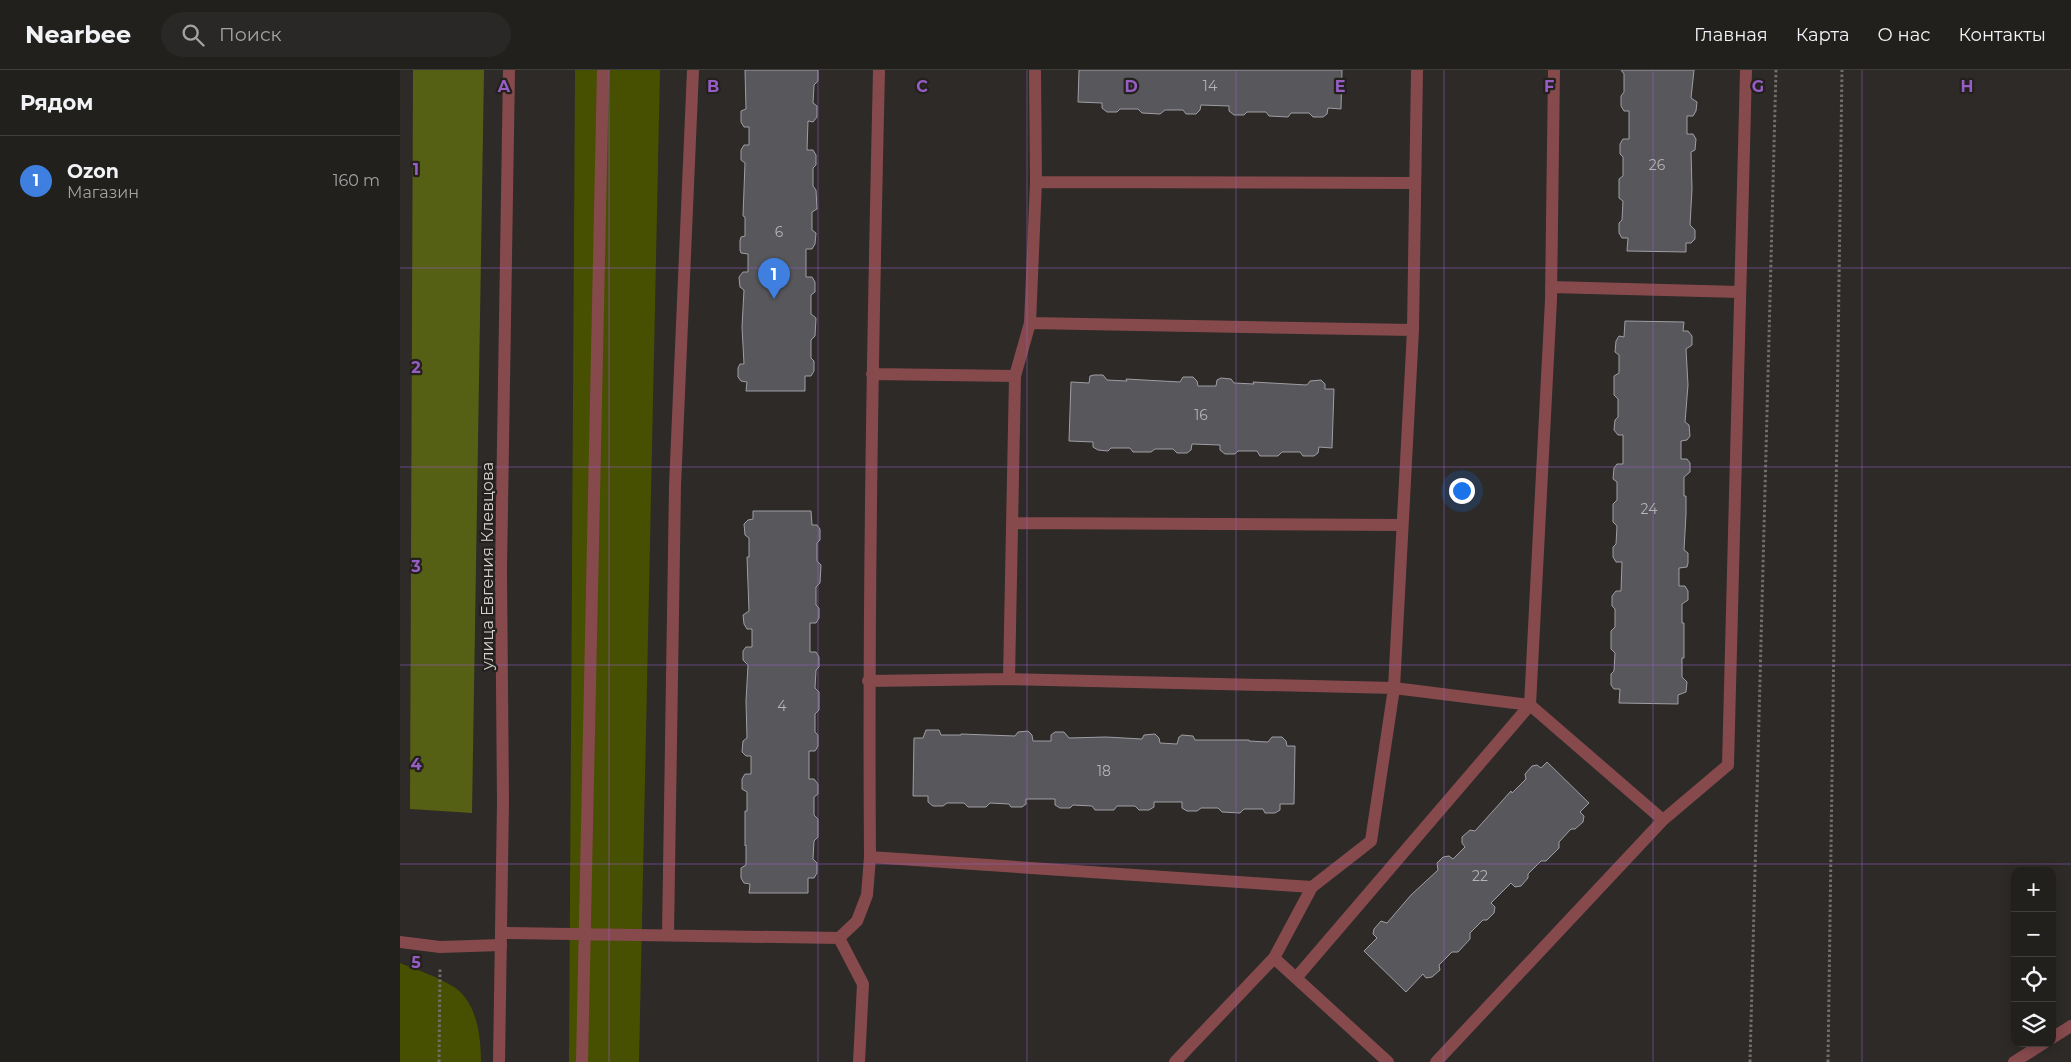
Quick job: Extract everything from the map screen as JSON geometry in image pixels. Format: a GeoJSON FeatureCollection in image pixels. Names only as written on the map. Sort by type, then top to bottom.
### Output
{"type":"FeatureCollection","features":[{"type":"Feature","properties":{"kind":"street","name":"улица Евгения Клевцова"},"geometry":{"type":"LineString","coordinates":[[499,1062],[504,801],[501,570],[510,70]]}},
{"type":"Feature","properties":{"kind":"street"},"geometry":{"type":"LineString","coordinates":[[582,1062],[603,70]]}},
{"type":"Feature","properties":{"kind":"street"},"geometry":{"type":"LineString","coordinates":[[668,935],[674,486],[693,70]]}},
{"type":"Feature","properties":{"kind":"street"},"geometry":{"type":"LineString","coordinates":[[400,942],[440,947],[502,939],[584,934],[839,938],[857,921],[867,895],[870,857],[868,680],[872,374],[880,70]]}},
{"type":"Feature","properties":{"kind":"street"},"geometry":{"type":"LineString","coordinates":[[1009,679],[1015,376],[1030,323],[1036,182],[1035,70]]}},
{"type":"Feature","properties":{"kind":"street"},"geometry":{"type":"LineString","coordinates":[[1175,1062],[1274,958],[1312,887],[1371,841],[1394,688],[1413,330],[1417,70]]}},
{"type":"Feature","properties":{"kind":"street"},"geometry":{"type":"LineString","coordinates":[[1296,978],[1530,705],[1551,287],[1554,70]]}},
{"type":"Feature","properties":{"kind":"street"},"geometry":{"type":"LineString","coordinates":[[1436,1062],[1663,820],[1728,765],[1746,70]]}},
{"type":"Feature","properties":{"kind":"street"},"geometry":{"type":"LineString","coordinates":[[1036,182],[1414,184]]}},
{"type":"Feature","properties":{"kind":"street"},"geometry":{"type":"LineString","coordinates":[[1551,287],[1740,292]]}},
{"type":"Feature","properties":{"kind":"street"},"geometry":{"type":"LineString","coordinates":[[1030,323],[1413,330]]}},
{"type":"Feature","properties":{"kind":"street"},"geometry":{"type":"LineString","coordinates":[[872,374],[1015,376]]}},
{"type":"Feature","properties":{"kind":"street"},"geometry":{"type":"LineString","coordinates":[[1013,523],[1402,525]]}},
{"type":"Feature","properties":{"kind":"street"},"geometry":{"type":"LineString","coordinates":[[868,680],[1009,679],[1394,688],[1530,705],[1663,820]]}},
{"type":"Feature","properties":{"kind":"street"},"geometry":{"type":"LineString","coordinates":[[870,857],[1312,887]]}},
{"type":"Feature","properties":{"kind":"street"},"geometry":{"type":"LineString","coordinates":[[839,938],[862,984],[859,1062]]}},
{"type":"Feature","properties":{"kind":"street"},"geometry":{"type":"LineString","coordinates":[[1274,958],[1388,1062]]}},
{"type":"Feature","properties":{"kind":"street"},"geometry":{"type":"LineString","coordinates":[[2056,1035],[2071,1026]]}},
{"type":"Feature","properties":{"kind":"street"},"geometry":{"type":"LineString","coordinates":[[2014,1062],[2038,1047]]}},
{"type":"Feature","properties":{"kind":"path"},"geometry":{"type":"LineString","coordinates":[[1750,1062],[1776,70]]}},
{"type":"Feature","properties":{"kind":"path"},"geometry":{"type":"LineString","coordinates":[[1828,1062],[1842,70]]}},
{"type":"Feature","properties":{"kind":"path"},"geometry":{"type":"LineString","coordinates":[[439,1062],[440,947]]}},
{"type":"Feature","properties":{"kind":"green space"},"geometry":{"type":"Polygon","coordinates":[[[413,70],[484,70],[472,813],[410,809],[413,70]]]}},
{"type":"Feature","properties":{"kind":"green space"},"geometry":{"type":"Polygon","coordinates":[[[575,70],[660,70],[639,1062],[569,1062],[575,70]]]}},
{"type":"Feature","properties":{"kind":"green space"},"geometry":{"type":"Polygon","coordinates":[[[400,963],[441,980],[462,994],[473,1011],[479,1031],[481,1062],[400,1062],[400,963]]]}},
{"type":"Feature","properties":{"kind":"building"},"geometry":{"type":"Polygon","coordinates":[[[745,70],[818,70],[818,81],[814,85],[813,103],[817,106],[817,117],[813,122],[808,121],[807,150],[813,150],[816,155],[816,165],[813,168],[813,186],[816,190],[817,209],[812,212],[812,230],[816,233],[815,244],[812,249],[806,249],[806,277],[812,277],[815,282],[815,292],[811,295],[811,314],[816,318],[815,336],[811,340],[811,358],[814,361],[814,371],[811,376],[805,376],[805,391],[746,391],[747,382],[741,381],[738,377],[738,368],[740,364],[744,364],[742,327],[744,290],[740,287],[739,277],[743,272],[748,272],[748,254],[741,253],[740,250],[741,237],[745,236],[745,217],[743,216],[745,163],[741,160],[741,150],[744,145],[749,145],[749,127],[744,127],[741,122],[741,111],[746,109],[745,70]]]}},
{"type":"Feature","properties":{"kind":"building"},"geometry":{"type":"Polygon","coordinates":[[[1079,70],[1342,70],[1341,109],[1328,108],[1327,114],[1323,117],[1313,117],[1309,113],[1291,113],[1288,117],[1269,116],[1266,112],[1247,112],[1244,115],[1234,115],[1229,111],[1229,106],[1201,105],[1200,110],[1196,114],[1186,114],[1183,110],[1165,110],[1160,114],[1142,113],[1138,109],[1120,109],[1117,112],[1107,112],[1102,108],[1102,103],[1078,102],[1079,70]]]}},
{"type":"Feature","properties":{"kind":"building"},"geometry":{"type":"Polygon","coordinates":[[[1621,70],[1694,70],[1691,98],[1697,102],[1696,111],[1693,116],[1687,116],[1687,134],[1693,134],[1696,139],[1695,150],[1691,152],[1692,189],[1690,225],[1695,230],[1695,239],[1691,243],[1686,243],[1686,252],[1627,251],[1628,238],[1622,238],[1619,233],[1623,201],[1619,198],[1619,179],[1623,176],[1623,157],[1620,154],[1620,144],[1623,139],[1629,139],[1629,111],[1624,111],[1621,106],[1621,96],[1624,92],[1624,74],[1621,70]]]}},
{"type":"Feature","properties":{"kind":"building"},"geometry":{"type":"Polygon","coordinates":[[[1625,321],[1684,322],[1683,331],[1688,331],[1692,336],[1692,345],[1686,349],[1688,385],[1685,422],[1689,425],[1690,436],[1687,440],[1681,441],[1681,459],[1687,459],[1690,463],[1690,472],[1684,477],[1686,514],[1684,550],[1688,553],[1688,563],[1687,567],[1679,568],[1679,586],[1685,586],[1688,591],[1688,600],[1682,604],[1684,658],[1682,658],[1682,677],[1687,682],[1686,692],[1678,695],[1678,704],[1619,703],[1620,689],[1614,689],[1611,685],[1615,653],[1611,649],[1611,631],[1615,627],[1615,609],[1612,606],[1612,596],[1616,591],[1621,591],[1622,562],[1616,562],[1613,557],[1617,526],[1613,522],[1613,504],[1617,500],[1617,482],[1613,479],[1614,468],[1617,464],[1623,464],[1623,435],[1618,435],[1614,430],[1615,420],[1618,417],[1618,399],[1614,395],[1614,376],[1619,373],[1619,355],[1615,352],[1616,341],[1619,336],[1624,337],[1625,321]]]}},
{"type":"Feature","properties":{"kind":"building"},"geometry":{"type":"Polygon","coordinates":[[[1103,375],[1107,380],[1127,381],[1126,379],[1180,382],[1183,377],[1193,377],[1197,381],[1198,386],[1216,386],[1217,380],[1221,378],[1231,379],[1234,383],[1254,384],[1253,382],[1307,385],[1310,381],[1321,380],[1325,384],[1325,389],[1334,389],[1332,448],[1319,447],[1318,453],[1314,456],[1303,456],[1300,452],[1282,452],[1278,456],[1260,456],[1257,451],[1238,451],[1235,454],[1225,454],[1220,450],[1220,445],[1192,444],[1191,450],[1187,453],[1177,453],[1173,449],[1133,452],[1130,448],[1111,448],[1108,451],[1098,450],[1093,447],[1093,442],[1069,441],[1071,382],[1089,383],[1090,376],[1103,375]]]}},
{"type":"Feature","properties":{"kind":"building"},"geometry":{"type":"Polygon","coordinates":[[[753,511],[811,511],[812,525],[817,525],[820,529],[820,540],[817,543],[817,561],[821,565],[820,583],[816,587],[816,605],[819,608],[819,618],[816,623],[810,623],[810,652],[816,652],[819,657],[815,688],[819,692],[819,710],[815,714],[815,732],[818,735],[818,746],[815,751],[809,751],[809,779],[814,779],[818,784],[818,794],[814,797],[814,815],[818,819],[818,837],[814,841],[813,859],[817,863],[817,873],[814,878],[808,878],[808,893],[749,893],[750,884],[744,883],[741,878],[741,868],[746,865],[745,811],[747,811],[747,792],[742,789],[742,779],[745,774],[751,774],[751,756],[746,756],[742,752],[743,741],[747,738],[746,701],[748,665],[743,660],[743,651],[746,647],[752,647],[752,629],[747,629],[744,624],[743,615],[749,611],[747,557],[749,557],[749,538],[745,535],[744,524],[748,520],[753,519],[753,511]]]}},
{"type":"Feature","properties":{"kind":"building"},"geometry":{"type":"Polygon","coordinates":[[[926,730],[939,730],[941,735],[1015,736],[1018,732],[1028,731],[1032,735],[1033,741],[1051,741],[1051,735],[1055,732],[1064,732],[1069,738],[1106,737],[1142,739],[1144,735],[1155,734],[1159,738],[1160,743],[1177,744],[1179,737],[1182,735],[1193,736],[1195,740],[1268,742],[1272,737],[1282,737],[1286,741],[1287,746],[1295,746],[1294,804],[1280,804],[1280,810],[1275,813],[1265,813],[1263,809],[1244,809],[1240,813],[1222,812],[1218,808],[1201,808],[1197,811],[1187,811],[1182,808],[1182,802],[1154,802],[1154,807],[1149,810],[1139,810],[1135,806],[1117,806],[1114,810],[1095,810],[1092,806],[1073,805],[1070,808],[1060,808],[1055,805],[1055,799],[1026,799],[1026,804],[1022,807],[990,803],[986,807],[968,807],[964,803],[947,803],[943,806],[933,806],[928,802],[928,796],[913,796],[914,738],[923,738],[926,730]]]}},
{"type":"Feature","properties":{"kind":"building"},"geometry":{"type":"Polygon","coordinates":[[[1547,762],[1589,803],[1580,812],[1584,816],[1583,822],[1575,829],[1571,829],[1559,842],[1559,848],[1546,861],[1541,861],[1528,874],[1528,878],[1521,886],[1515,887],[1511,883],[1491,903],[1495,907],[1494,913],[1487,920],[1483,920],[1470,933],[1470,939],[1458,952],[1452,952],[1439,965],[1440,970],[1432,977],[1426,978],[1423,974],[1406,992],[1364,951],[1377,938],[1373,934],[1374,929],[1381,921],[1387,923],[1411,895],[1438,870],[1437,863],[1443,857],[1449,856],[1453,859],[1465,847],[1462,843],[1462,837],[1470,830],[1475,831],[1511,791],[1512,793],[1526,779],[1525,774],[1532,766],[1537,765],[1541,768],[1547,762]]]}},
{"type":"Feature","properties":{"kind":"place","name":"Ozon"},"geometry":{"type":"Point","coordinates":[774,299]}}]}
